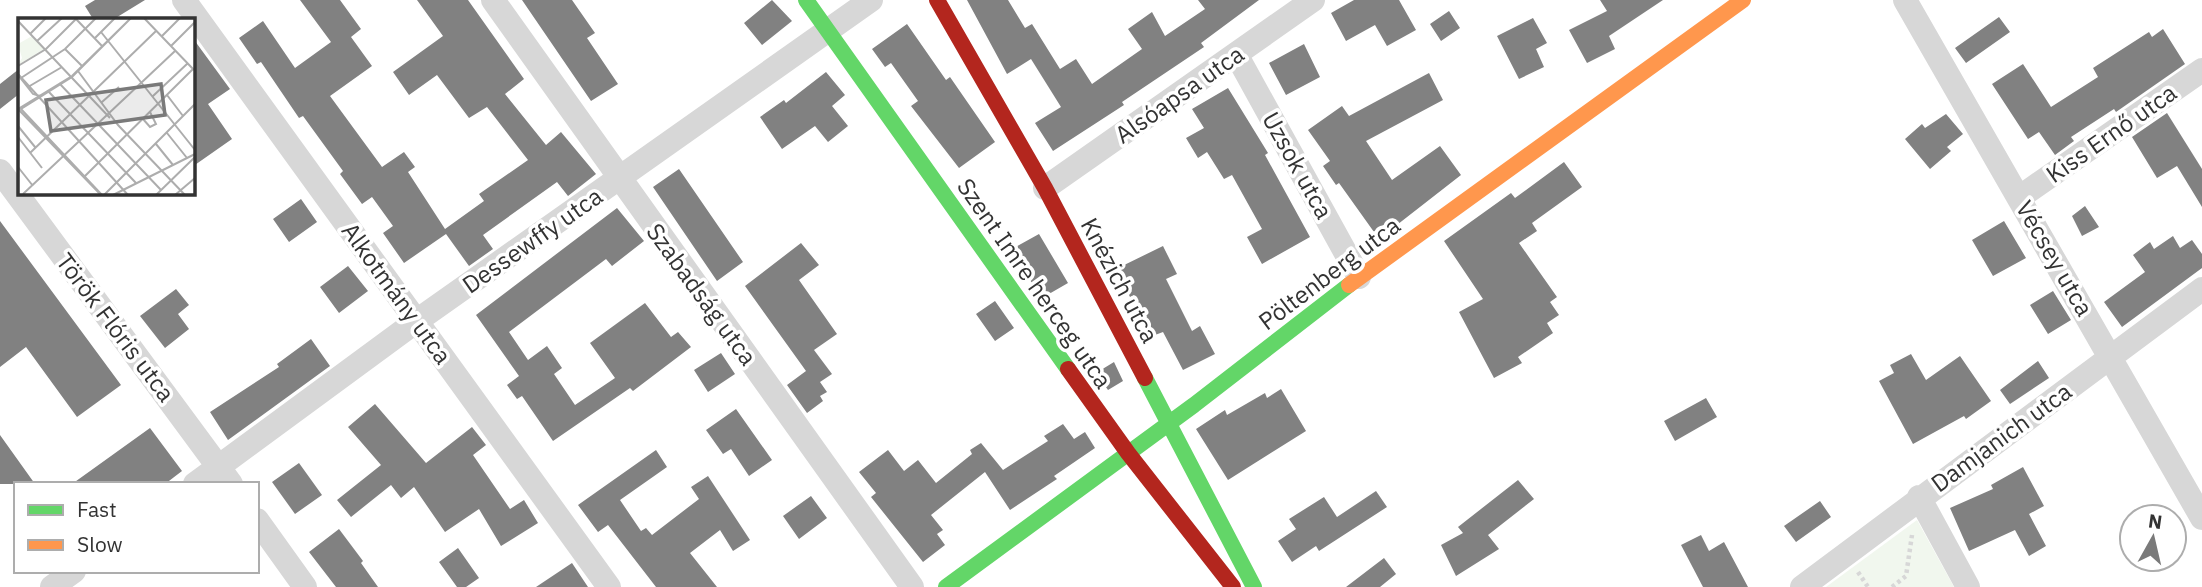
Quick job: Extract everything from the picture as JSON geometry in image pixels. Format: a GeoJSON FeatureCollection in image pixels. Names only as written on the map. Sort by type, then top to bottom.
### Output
{"type":"FeatureCollection","features":[{"type":"Feature","properties":{"kind":"street","name":"Alkotmány utca"},"geometry":{"type":"LineString","coordinates":[[184,0],[609,587]]}},
{"type":"Feature","properties":{"kind":"street","name":"Szabadság utca"},"geometry":{"type":"LineString","coordinates":[[493,0],[912,587]]}},
{"type":"Feature","properties":{"kind":"street","name":"Szent Imre herceg utca"},"geometry":{"type":"LineString","coordinates":[[806,0],[1128,453],[1233,587]]}},
{"type":"Feature","properties":{"kind":"street","name":"Dessewffy utca"},"geometry":{"type":"LineString","coordinates":[[202,482],[225,475],[418,320],[871,0]]}},
{"type":"Feature","properties":{"kind":"street","name":"Knézich utca"},"geometry":{"type":"LineString","coordinates":[[937,0],[1045,188],[1254,587]]}},
{"type":"Feature","properties":{"kind":"street","name":"Alsóapsa utca"},"geometry":{"type":"LineString","coordinates":[[1045,188],[1313,0]]}},
{"type":"Feature","properties":{"kind":"street","name":"Pöltenberg utca"},"geometry":{"type":"LineString","coordinates":[[946,587],[1169,423],[1359,277],[1743,0]]}},
{"type":"Feature","properties":{"kind":"street","name":"Vécsey utca"},"geometry":{"type":"LineString","coordinates":[[1905,0],[2202,518]]}},
{"type":"Feature","properties":{"kind":"street","name":"Uzsok utca"},"geometry":{"type":"LineString","coordinates":[[1236,54],[1359,277]]}},
{"type":"Feature","properties":{"kind":"street","name":"Kiss Ernő utca"},"geometry":{"type":"LineString","coordinates":[[2020,197],[2202,70]]}},
{"type":"Feature","properties":{"kind":"street","name":"Török Flóris utca"},"geometry":{"type":"LineString","coordinates":[[0,171],[225,475]]}},
{"type":"Feature","properties":{"kind":"street","name":"Damjanich utca"},"geometry":{"type":"LineString","coordinates":[[1802,587],[1919,497],[2202,289]]}},
{"type":"Feature","properties":{"kind":"street"},"geometry":{"type":"LineString","coordinates":[[1919,497],[1968,587]]}},
{"type":"Feature","properties":{"kind":"street"},"geometry":{"type":"LineString","coordinates":[[259,523],[305,587]]}},
{"type":"Feature","properties":{"kind":"street"},"geometry":{"type":"LineString","coordinates":[[52,587],[71,573]]}},
{"type":"Feature","properties":{"kind":"path"},"geometry":{"type":"LineString","coordinates":[[1892,587],[1906,576],[1914,526]]}},
{"type":"Feature","properties":{"kind":"shaded area"},"geometry":{"type":"Polygon","coordinates":[[[1917,520],[1954,587],[1826,587],[1917,520]]]}},
{"type":"Feature","properties":{"kind":"building"},"geometry":{"type":"Polygon","coordinates":[[[95,0],[145,0],[116,18],[92,18],[85,6],[95,0]]]}},
{"type":"Feature","properties":{"kind":"building"},"geometry":{"type":"Polygon","coordinates":[[[300,0],[340,0],[361,29],[351,37],[372,66],[330,96],[382,167],[404,152],[415,167],[408,172],[445,229],[484,201],[479,194],[528,160],[487,107],[469,118],[437,75],[409,95],[393,72],[443,36],[417,0],[468,0],[524,79],[505,94],[546,145],[561,132],[596,174],[568,196],[557,182],[483,235],[493,249],[469,266],[446,234],[404,263],[383,233],[393,226],[372,197],[362,204],[340,174],[343,171],[303,116],[299,118],[261,62],[257,64],[239,38],[263,21],[295,68],[331,42],[300,0]]]}},
{"type":"Feature","properties":{"kind":"building"},"geometry":{"type":"Polygon","coordinates":[[[522,0],[572,0],[595,33],[587,38],[618,84],[591,101],[522,0]]]}},
{"type":"Feature","properties":{"kind":"building"},"geometry":{"type":"Polygon","coordinates":[[[772,0],[792,21],[762,45],[744,23],[772,0]]]}},
{"type":"Feature","properties":{"kind":"building"},"geometry":{"type":"Polygon","coordinates":[[[967,0],[1008,0],[1025,28],[1032,24],[1060,69],[1076,59],[1092,84],[1142,49],[1128,29],[1152,12],[1165,36],[1205,9],[1198,0],[1259,0],[1201,43],[1204,47],[1122,102],[1124,105],[1053,151],[1035,123],[1061,107],[1031,59],[1007,74],[967,0]]]}},
{"type":"Feature","properties":{"kind":"building"},"geometry":{"type":"Polygon","coordinates":[[[1354,0],[1399,0],[1416,30],[1387,46],[1375,25],[1346,41],[1331,13],[1354,0]]]}},
{"type":"Feature","properties":{"kind":"building"},"geometry":{"type":"Polygon","coordinates":[[[1600,0],[1663,0],[1609,36],[1615,49],[1587,63],[1569,30],[1607,11],[1600,0]]]}},
{"type":"Feature","properties":{"kind":"building"},"geometry":{"type":"Polygon","coordinates":[[[1449,11],[1460,28],[1441,41],[1430,24],[1449,11]]]}},
{"type":"Feature","properties":{"kind":"building"},"geometry":{"type":"Polygon","coordinates":[[[1999,17],[2010,32],[1966,63],[1955,48],[1999,17]]]}},
{"type":"Feature","properties":{"kind":"building"},"geometry":{"type":"Polygon","coordinates":[[[1533,18],[1547,43],[1536,49],[1544,67],[1519,79],[1497,36],[1533,18]]]}},
{"type":"Feature","properties":{"kind":"building"},"geometry":{"type":"Polygon","coordinates":[[[907,24],[946,80],[950,77],[995,142],[959,168],[911,106],[918,101],[891,63],[885,67],[872,49],[907,24]]]}},
{"type":"Feature","properties":{"kind":"building"},"geometry":{"type":"Polygon","coordinates":[[[2163,29],[2185,64],[2116,112],[2114,109],[2071,137],[2074,141],[2055,155],[2039,132],[2028,139],[1992,84],[2023,64],[2051,107],[2098,77],[2093,68],[2149,32],[2152,37],[2163,29]]]}},
{"type":"Feature","properties":{"kind":"building"},"geometry":{"type":"Polygon","coordinates":[[[194,40],[230,89],[208,104],[232,139],[194,166],[194,40]]]}},
{"type":"Feature","properties":{"kind":"building"},"geometry":{"type":"Polygon","coordinates":[[[1304,44],[1320,77],[1286,95],[1269,63],[1304,44]]]}},
{"type":"Feature","properties":{"kind":"building"},"geometry":{"type":"Polygon","coordinates":[[[18,70],[18,95],[0,109],[0,84],[18,70]]]}},
{"type":"Feature","properties":{"kind":"building"},"geometry":{"type":"Polygon","coordinates":[[[826,72],[845,95],[832,106],[848,126],[828,142],[815,126],[782,149],[760,117],[784,100],[786,103],[826,72]]]}},
{"type":"Feature","properties":{"kind":"building"},"geometry":{"type":"Polygon","coordinates":[[[1429,73],[1443,100],[1366,141],[1392,180],[1440,146],[1461,175],[1393,228],[1389,221],[1374,232],[1339,183],[1336,185],[1323,166],[1330,161],[1308,130],[1342,106],[1349,116],[1429,73]]]}},
{"type":"Feature","properties":{"kind":"building"},"geometry":{"type":"Polygon","coordinates":[[[1228,88],[1268,153],[1265,155],[1310,237],[1262,264],[1247,237],[1262,229],[1232,175],[1224,179],[1207,152],[1198,158],[1186,138],[1204,128],[1192,109],[1228,88]]]}},
{"type":"Feature","properties":{"kind":"building"},"geometry":{"type":"Polygon","coordinates":[[[2167,113],[2202,169],[2202,207],[2177,166],[2157,178],[2132,137],[2167,113]]]}},
{"type":"Feature","properties":{"kind":"building"},"geometry":{"type":"Polygon","coordinates":[[[1946,114],[1963,134],[1947,147],[1951,151],[1930,169],[1905,139],[1922,124],[1925,128],[1946,114]]]}},
{"type":"Feature","properties":{"kind":"building"},"geometry":{"type":"Polygon","coordinates":[[[1564,162],[1582,187],[1532,223],[1537,231],[1519,243],[1557,297],[1550,302],[1559,315],[1547,323],[1553,333],[1518,357],[1522,363],[1494,378],[1459,312],[1483,299],[1444,241],[1511,193],[1515,198],[1564,162]]]}},
{"type":"Feature","properties":{"kind":"building"},"geometry":{"type":"Polygon","coordinates":[[[679,169],[743,262],[717,281],[653,187],[679,169]]]}},
{"type":"Feature","properties":{"kind":"building"},"geometry":{"type":"Polygon","coordinates":[[[301,199],[317,222],[289,242],[273,219],[301,199]]]}},
{"type":"Feature","properties":{"kind":"building"},"geometry":{"type":"Polygon","coordinates":[[[2085,206],[2099,227],[2082,236],[2072,216],[2085,206]]]}},
{"type":"Feature","properties":{"kind":"building"},"geometry":{"type":"Polygon","coordinates":[[[617,208],[644,241],[612,266],[606,259],[509,332],[528,360],[547,346],[562,368],[554,374],[575,405],[615,378],[590,343],[645,303],[671,337],[678,332],[691,347],[633,391],[630,388],[553,441],[522,396],[517,399],[507,385],[519,376],[476,315],[617,208]]]}},
{"type":"Feature","properties":{"kind":"building"},"geometry":{"type":"Polygon","coordinates":[[[0,221],[121,385],[77,417],[26,347],[0,367],[0,221]]]}},
{"type":"Feature","properties":{"kind":"building"},"geometry":{"type":"Polygon","coordinates":[[[2004,221],[2026,258],[1993,276],[1972,240],[2004,221]]]}},
{"type":"Feature","properties":{"kind":"building"},"geometry":{"type":"Polygon","coordinates":[[[1039,234],[1068,283],[1042,298],[1010,250],[1039,234]]]}},
{"type":"Feature","properties":{"kind":"building"},"geometry":{"type":"Polygon","coordinates":[[[2173,236],[2180,248],[2192,240],[2202,254],[2202,268],[2122,327],[2104,302],[2145,272],[2133,255],[2150,242],[2154,249],[2173,236]]]}},
{"type":"Feature","properties":{"kind":"building"},"geometry":{"type":"Polygon","coordinates":[[[801,243],[819,265],[799,280],[837,334],[814,350],[832,374],[820,382],[827,392],[820,396],[823,401],[807,413],[787,385],[806,371],[745,286],[801,243]]]}},
{"type":"Feature","properties":{"kind":"building"},"geometry":{"type":"Polygon","coordinates":[[[1163,246],[1177,274],[1166,279],[1192,331],[1200,326],[1215,354],[1183,370],[1163,332],[1155,335],[1134,295],[1130,297],[1116,269],[1163,246]]]}},
{"type":"Feature","properties":{"kind":"building"},"geometry":{"type":"Polygon","coordinates":[[[348,266],[368,291],[339,313],[320,287],[348,266]]]}},
{"type":"Feature","properties":{"kind":"building"},"geometry":{"type":"Polygon","coordinates":[[[176,289],[189,305],[178,314],[189,329],[165,348],[140,316],[176,289]]]}},
{"type":"Feature","properties":{"kind":"building"},"geometry":{"type":"Polygon","coordinates":[[[2053,291],[2071,320],[2048,334],[2030,305],[2053,291]]]}},
{"type":"Feature","properties":{"kind":"building"},"geometry":{"type":"Polygon","coordinates":[[[995,301],[1014,328],[995,341],[976,314],[995,301]]]}},
{"type":"Feature","properties":{"kind":"building"},"geometry":{"type":"Polygon","coordinates":[[[311,339],[330,366],[228,440],[210,412],[279,367],[277,364],[311,339]]]}},
{"type":"Feature","properties":{"kind":"building"},"geometry":{"type":"Polygon","coordinates":[[[721,353],[735,374],[708,392],[694,370],[721,353]]]}},
{"type":"Feature","properties":{"kind":"building"},"geometry":{"type":"Polygon","coordinates":[[[1911,354],[1926,380],[1960,356],[1991,401],[1966,419],[1964,416],[1913,444],[1879,381],[1894,373],[1890,365],[1911,354]]]}},
{"type":"Feature","properties":{"kind":"building"},"geometry":{"type":"Polygon","coordinates":[[[2038,361],[2049,378],[2010,404],[2000,390],[2038,361]]]}},
{"type":"Feature","properties":{"kind":"building"},"geometry":{"type":"Polygon","coordinates":[[[1114,362],[1123,381],[1108,390],[1096,373],[1114,362]]]}},
{"type":"Feature","properties":{"kind":"building"},"geometry":{"type":"Polygon","coordinates":[[[1281,389],[1306,431],[1228,480],[1196,429],[1225,410],[1227,415],[1265,393],[1267,398],[1281,389]]]}},
{"type":"Feature","properties":{"kind":"building"},"geometry":{"type":"Polygon","coordinates":[[[1706,398],[1717,417],[1675,441],[1664,421],[1706,398]]]}},
{"type":"Feature","properties":{"kind":"building"},"geometry":{"type":"Polygon","coordinates":[[[375,404],[426,463],[472,427],[486,445],[473,455],[510,509],[524,500],[538,523],[501,546],[479,509],[445,532],[414,487],[401,498],[391,485],[351,517],[337,500],[381,465],[348,427],[375,404]]]}},
{"type":"Feature","properties":{"kind":"building"},"geometry":{"type":"Polygon","coordinates":[[[736,409],[772,460],[749,476],[731,449],[723,454],[706,430],[736,409]]]}},
{"type":"Feature","properties":{"kind":"building"},"geometry":{"type":"Polygon","coordinates":[[[1063,424],[1074,439],[1085,432],[1095,448],[1054,476],[1057,479],[1010,510],[985,472],[931,515],[943,530],[937,534],[945,545],[923,562],[871,497],[876,493],[859,472],[888,450],[904,471],[918,460],[936,483],[972,454],[970,450],[981,443],[1003,470],[1048,441],[1044,436],[1063,424]]]}},
{"type":"Feature","properties":{"kind":"building"},"geometry":{"type":"Polygon","coordinates":[[[150,428],[182,471],[168,482],[75,482],[150,428]]]}},
{"type":"Feature","properties":{"kind":"building"},"geometry":{"type":"Polygon","coordinates":[[[0,435],[34,482],[0,484],[0,435]]]}},
{"type":"Feature","properties":{"kind":"building"},"geometry":{"type":"Polygon","coordinates":[[[656,450],[667,467],[620,500],[641,531],[646,528],[652,535],[699,499],[691,487],[708,476],[750,540],[733,551],[720,530],[690,553],[717,587],[656,587],[608,525],[598,532],[578,505],[656,450]]]}},
{"type":"Feature","properties":{"kind":"building"},"geometry":{"type":"Polygon","coordinates":[[[299,463],[322,495],[295,514],[272,482],[299,463]]]}},
{"type":"Feature","properties":{"kind":"building"},"geometry":{"type":"Polygon","coordinates":[[[2023,467],[2044,506],[2029,514],[2046,546],[2029,556],[2015,530],[1969,551],[1950,508],[1993,489],[1991,485],[2023,467]]]}},
{"type":"Feature","properties":{"kind":"building"},"geometry":{"type":"Polygon","coordinates":[[[1518,480],[1534,499],[1488,535],[1499,549],[1456,576],[1441,545],[1463,533],[1458,527],[1518,480]]]}},
{"type":"Feature","properties":{"kind":"building"},"geometry":{"type":"Polygon","coordinates":[[[1376,491],[1387,507],[1319,551],[1316,546],[1292,562],[1278,541],[1296,529],[1289,519],[1324,497],[1337,517],[1376,491]]]}},
{"type":"Feature","properties":{"kind":"building"},"geometry":{"type":"Polygon","coordinates":[[[811,496],[827,518],[799,539],[783,516],[811,496]]]}},
{"type":"Feature","properties":{"kind":"building"},"geometry":{"type":"Polygon","coordinates":[[[1820,501],[1831,517],[1796,542],[1784,526],[1820,501]]]}},
{"type":"Feature","properties":{"kind":"building"},"geometry":{"type":"Polygon","coordinates":[[[339,529],[378,587],[336,587],[309,552],[339,529]]]}},
{"type":"Feature","properties":{"kind":"building"},"geometry":{"type":"Polygon","coordinates":[[[1701,535],[1709,551],[1724,542],[1748,587],[1703,587],[1681,545],[1701,535]]]}},
{"type":"Feature","properties":{"kind":"building"},"geometry":{"type":"Polygon","coordinates":[[[458,548],[479,578],[466,587],[457,587],[439,562],[458,548]]]}},
{"type":"Feature","properties":{"kind":"building"},"geometry":{"type":"Polygon","coordinates":[[[1384,558],[1396,574],[1380,587],[1346,587],[1384,558]]]}},
{"type":"Feature","properties":{"kind":"building"},"geometry":{"type":"Polygon","coordinates":[[[572,563],[588,587],[536,587],[572,563]]]}},
{"type":"Feature","properties":{"kind":"traffic: fast"},"geometry":{"type":"LineString","coordinates":[[806,0],[1068,369]]}},
{"type":"Feature","properties":{"kind":"traffic: fast"},"geometry":{"type":"LineString","coordinates":[[946,587],[1194,405],[1349,285]]}},
{"type":"Feature","properties":{"kind":"traffic: fast"},"geometry":{"type":"LineString","coordinates":[[1145,378],[1254,587]]}},
{"type":"Feature","properties":{"kind":"traffic: slow"},"geometry":{"type":"LineString","coordinates":[[1349,285],[1743,0]]}},
{"type":"Feature","properties":{"kind":"traffic: jam"},"geometry":{"type":"LineString","coordinates":[[937,0],[1045,188],[1145,378]]}},
{"type":"Feature","properties":{"kind":"traffic: jam"},"geometry":{"type":"LineString","coordinates":[[1068,369],[1128,453],[1233,587]]}}]}
